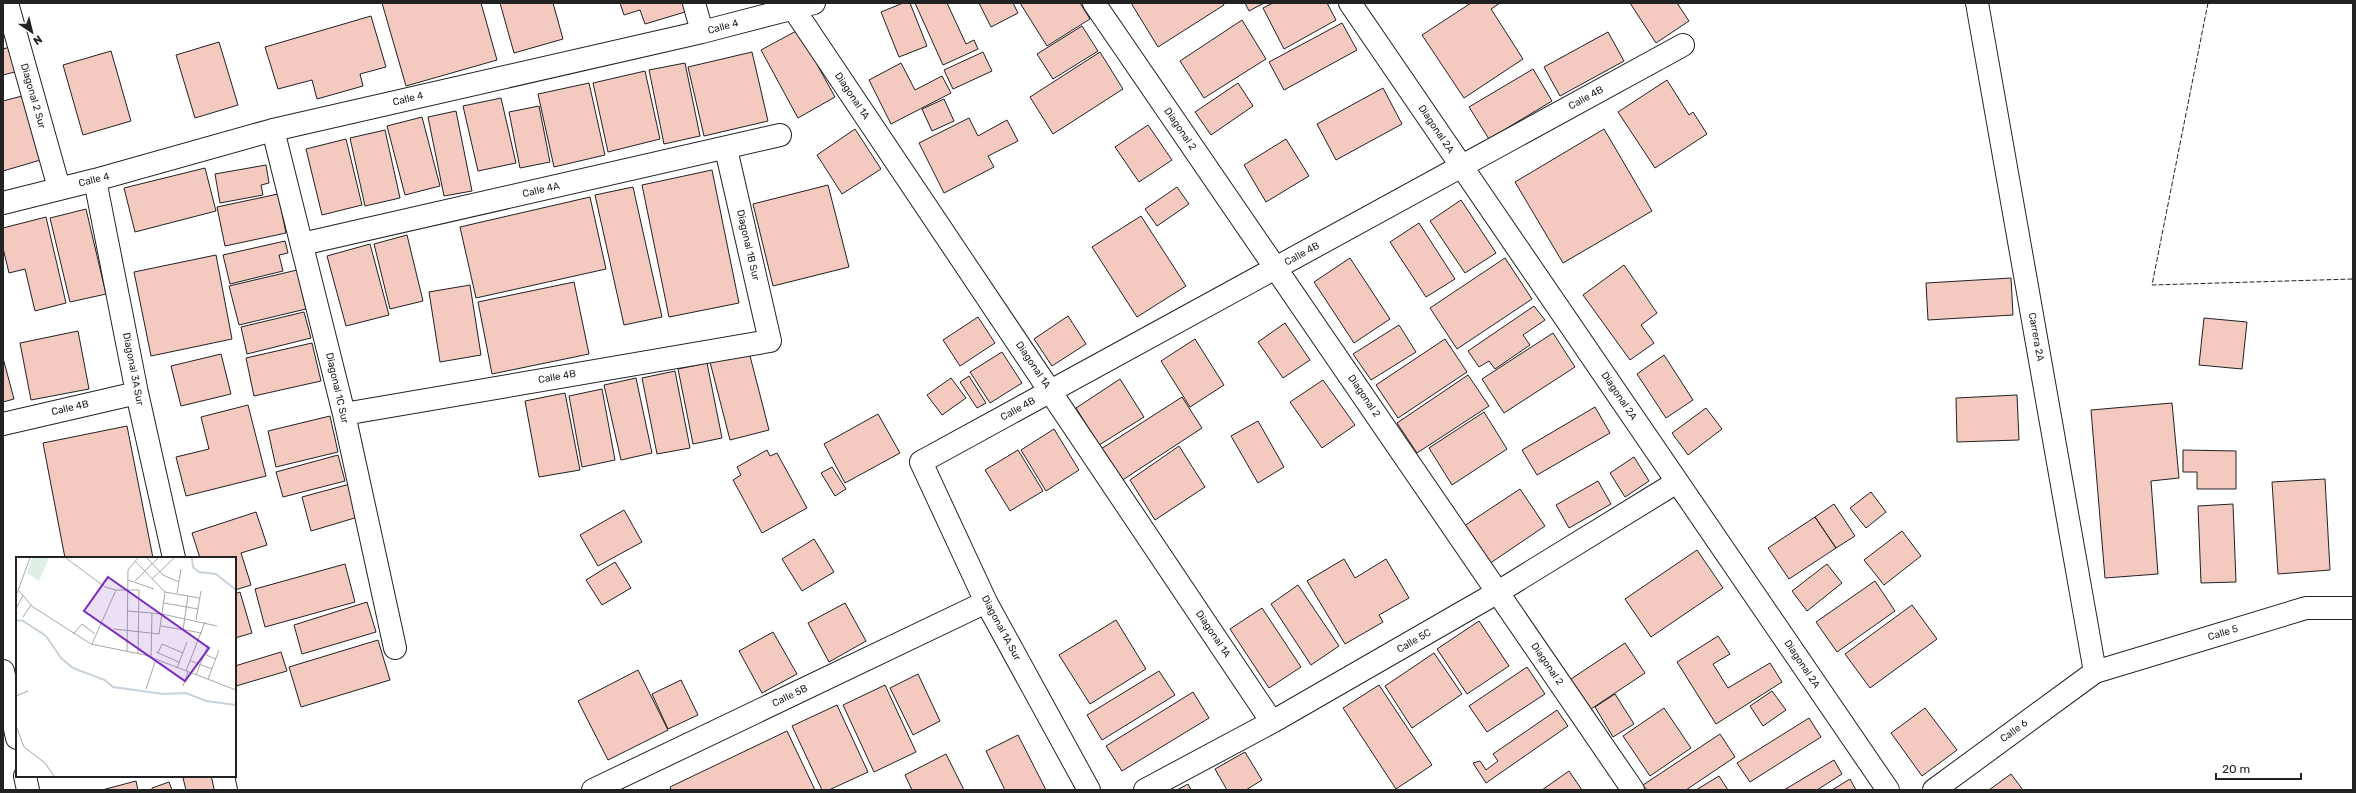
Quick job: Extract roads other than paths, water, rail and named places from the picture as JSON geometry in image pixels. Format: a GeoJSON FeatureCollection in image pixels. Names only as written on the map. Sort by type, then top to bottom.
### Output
{"type":"FeatureCollection","features":[{"type":"Feature","properties":{"kind":"street","name":"Diagonal 2 Sur"},"geometry":{"type":"LineString","coordinates":[[6,3],[59,188]]}},
{"type":"Feature","properties":{"kind":"street"},"geometry":{"type":"LineString","coordinates":[[694,3],[702,32]]}},
{"type":"Feature","properties":{"kind":"street","name":"Diagonal 2"},"geometry":{"type":"LineString","coordinates":[[1094,3],[1633,790]]}},
{"type":"Feature","properties":{"kind":"street","name":"Diagonal 2A"},"geometry":{"type":"LineString","coordinates":[[1350,3],[1888,790]]}},
{"type":"Feature","properties":{"kind":"street","name":"Carrera 2A"},"geometry":{"type":"LineString","coordinates":[[1977,3],[2095,672]]}},
{"type":"Feature","properties":{"kind":"street","name":"Calle 4"},"geometry":{"type":"LineString","coordinates":[[3,202],[95,180],[273,130],[702,32],[804,6]]}},
{"type":"Feature","properties":{"kind":"street","name":"Diagonal 1A"},"geometry":{"type":"LineString","coordinates":[[804,6],[1050,392],[1272,722]]}},
{"type":"Feature","properties":{"kind":"street","name":"Calle 4B"},"geometry":{"type":"LineString","coordinates":[[921,462],[1683,45]]}},
{"type":"Feature","properties":{"kind":"street","name":"Diagonal 1C Sur"},"geometry":{"type":"LineString","coordinates":[[273,130],[344,414],[395,648]]}},
{"type":"Feature","properties":{"kind":"street","name":"Calle 4A"},"geometry":{"type":"LineString","coordinates":[[302,244],[726,149],[780,135]]}},
{"type":"Feature","properties":{"kind":"street","name":"Diagonal 1B Sur"},"geometry":{"type":"LineString","coordinates":[[726,149],[770,341]]}},
{"type":"Feature","properties":{"kind":"street","name":"Diagonal 3A Sur"},"geometry":{"type":"LineString","coordinates":[[95,180],[137,393],[174,557]]}},
{"type":"Feature","properties":{"kind":"street","name":"Calle 4B"},"geometry":{"type":"LineString","coordinates":[[344,414],[770,341]]}},
{"type":"Feature","properties":{"kind":"street","name":"Calle 4B"},"geometry":{"type":"LineString","coordinates":[[3,424],[137,393]]}},
{"type":"Feature","properties":{"kind":"street","name":"Diagonal 1A Sur"},"geometry":{"type":"LineString","coordinates":[[921,462],[986,602],[1088,790]]}},
{"type":"Feature","properties":{"kind":"street","name":"Calle 5C"},"geometry":{"type":"LineString","coordinates":[[1145,790],[1272,722],[1498,592],[1677,482]]}},
{"type":"Feature","properties":{"kind":"street","name":"Calle 5B"},"geometry":{"type":"LineString","coordinates":[[597,789],[986,602]]}},
{"type":"Feature","properties":{"kind":"street","name":"Calle 5"},"geometry":{"type":"LineString","coordinates":[[2095,672],[2306,608],[2353,608]]}},
{"type":"Feature","properties":{"kind":"street"},"geometry":{"type":"LineString","coordinates":[[3,671],[16,733]]}},
{"type":"Feature","properties":{"kind":"street","name":"Calle 6"},"geometry":{"type":"LineString","coordinates":[[1934,790],[2095,672]]}},
{"type":"Feature","properties":{"kind":"street"},"geometry":{"type":"LineString","coordinates":[[25,777],[28,790]]}},
{"type":"Feature","properties":{"kind":"street"},"geometry":{"type":"LineString","coordinates":[[223,777],[226,790]]}}]}
